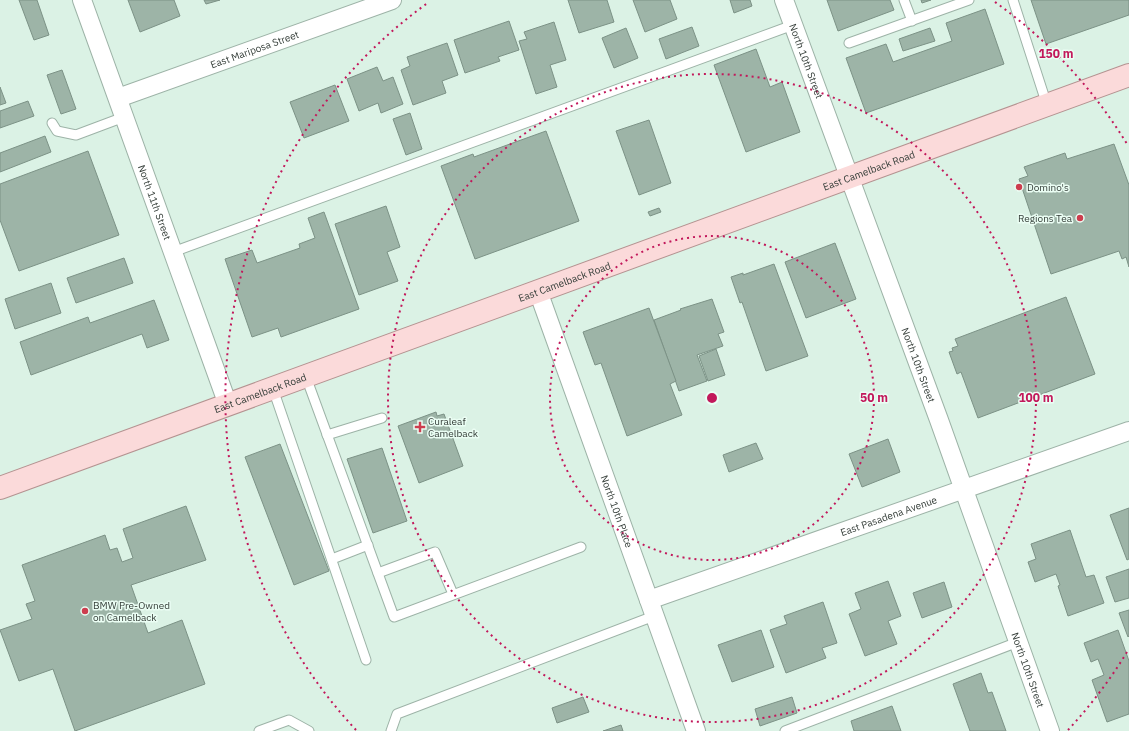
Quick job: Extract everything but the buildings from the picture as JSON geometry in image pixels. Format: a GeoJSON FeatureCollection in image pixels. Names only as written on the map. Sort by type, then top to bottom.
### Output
{"type":"FeatureCollection","features":[{"type":"Feature","properties":{"kind":"main road","name":"East Camelback Road"},"geometry":{"type":"LineString","coordinates":[[0,488],[1129,75]]}},
{"type":"Feature","properties":{"kind":"street","name":"North 11th Street"},"geometry":{"type":"LineString","coordinates":[[82,0],[228,405]]}},
{"type":"Feature","properties":{"kind":"street","name":"East Mariposa Street"},"geometry":{"type":"LineString","coordinates":[[118,98],[392,0]]}},
{"type":"Feature","properties":{"kind":"street","name":"North 10th Street"},"geometry":{"type":"LineString","coordinates":[[784,0],[964,490],[1050,731]]}},
{"type":"Feature","properties":{"kind":"street","name":"North 10th Place"},"geometry":{"type":"LineString","coordinates":[[538,291],[696,731]]}},
{"type":"Feature","properties":{"kind":"street","name":"East Pasadena Avenue"},"geometry":{"type":"LineString","coordinates":[[651,608],[964,490],[1129,431]]}},
{"type":"Feature","properties":{"kind":"lane"},"geometry":{"type":"LineString","coordinates":[[904,0],[912,21]]}},
{"type":"Feature","properties":{"kind":"lane"},"geometry":{"type":"LineString","coordinates":[[849,43],[969,0]]}},
{"type":"Feature","properties":{"kind":"lane"},"geometry":{"type":"LineString","coordinates":[[1013,0],[1047,105]]}},
{"type":"Feature","properties":{"kind":"lane"},"geometry":{"type":"LineString","coordinates":[[173,252],[793,25]]}},
{"type":"Feature","properties":{"kind":"lane"},"geometry":{"type":"LineString","coordinates":[[52,123],[57,131],[76,135],[124,117]]}},
{"type":"Feature","properties":{"kind":"lane"},"geometry":{"type":"LineString","coordinates":[[306,377],[394,617],[581,547]]}},
{"type":"Feature","properties":{"kind":"lane"},"geometry":{"type":"LineString","coordinates":[[273,389],[366,660]]}},
{"type":"Feature","properties":{"kind":"lane"},"geometry":{"type":"LineString","coordinates":[[327,435],[382,418]]}},
{"type":"Feature","properties":{"kind":"lane"},"geometry":{"type":"LineString","coordinates":[[332,559],[368,545]]}},
{"type":"Feature","properties":{"kind":"lane"},"geometry":{"type":"LineString","coordinates":[[378,572],[435,552],[453,594]]}},
{"type":"Feature","properties":{"kind":"lane"},"geometry":{"type":"LineString","coordinates":[[391,731],[397,714],[651,608]]}},
{"type":"Feature","properties":{"kind":"lane"},"geometry":{"type":"LineString","coordinates":[[785,731],[1018,642]]}},
{"type":"Feature","properties":{"kind":"lane"},"geometry":{"type":"LineString","coordinates":[[260,731],[289,720],[309,731]]}},
{"type":"Feature","properties":{"kind":"place","name":"Domino's"},"geometry":{"type":"Point","coordinates":[1019,187]}},
{"type":"Feature","properties":{"kind":"place","name":"Regions Tea"},"geometry":{"type":"Point","coordinates":[1080,218]}},
{"type":"Feature","properties":{"kind":"place","name":"Curaleaf Camelback"},"geometry":{"type":"Point","coordinates":[420,427]}},
{"type":"Feature","properties":{"kind":"place","name":"BMW Pre-Owned on Camelback"},"geometry":{"type":"Point","coordinates":[85,611]}}]}
